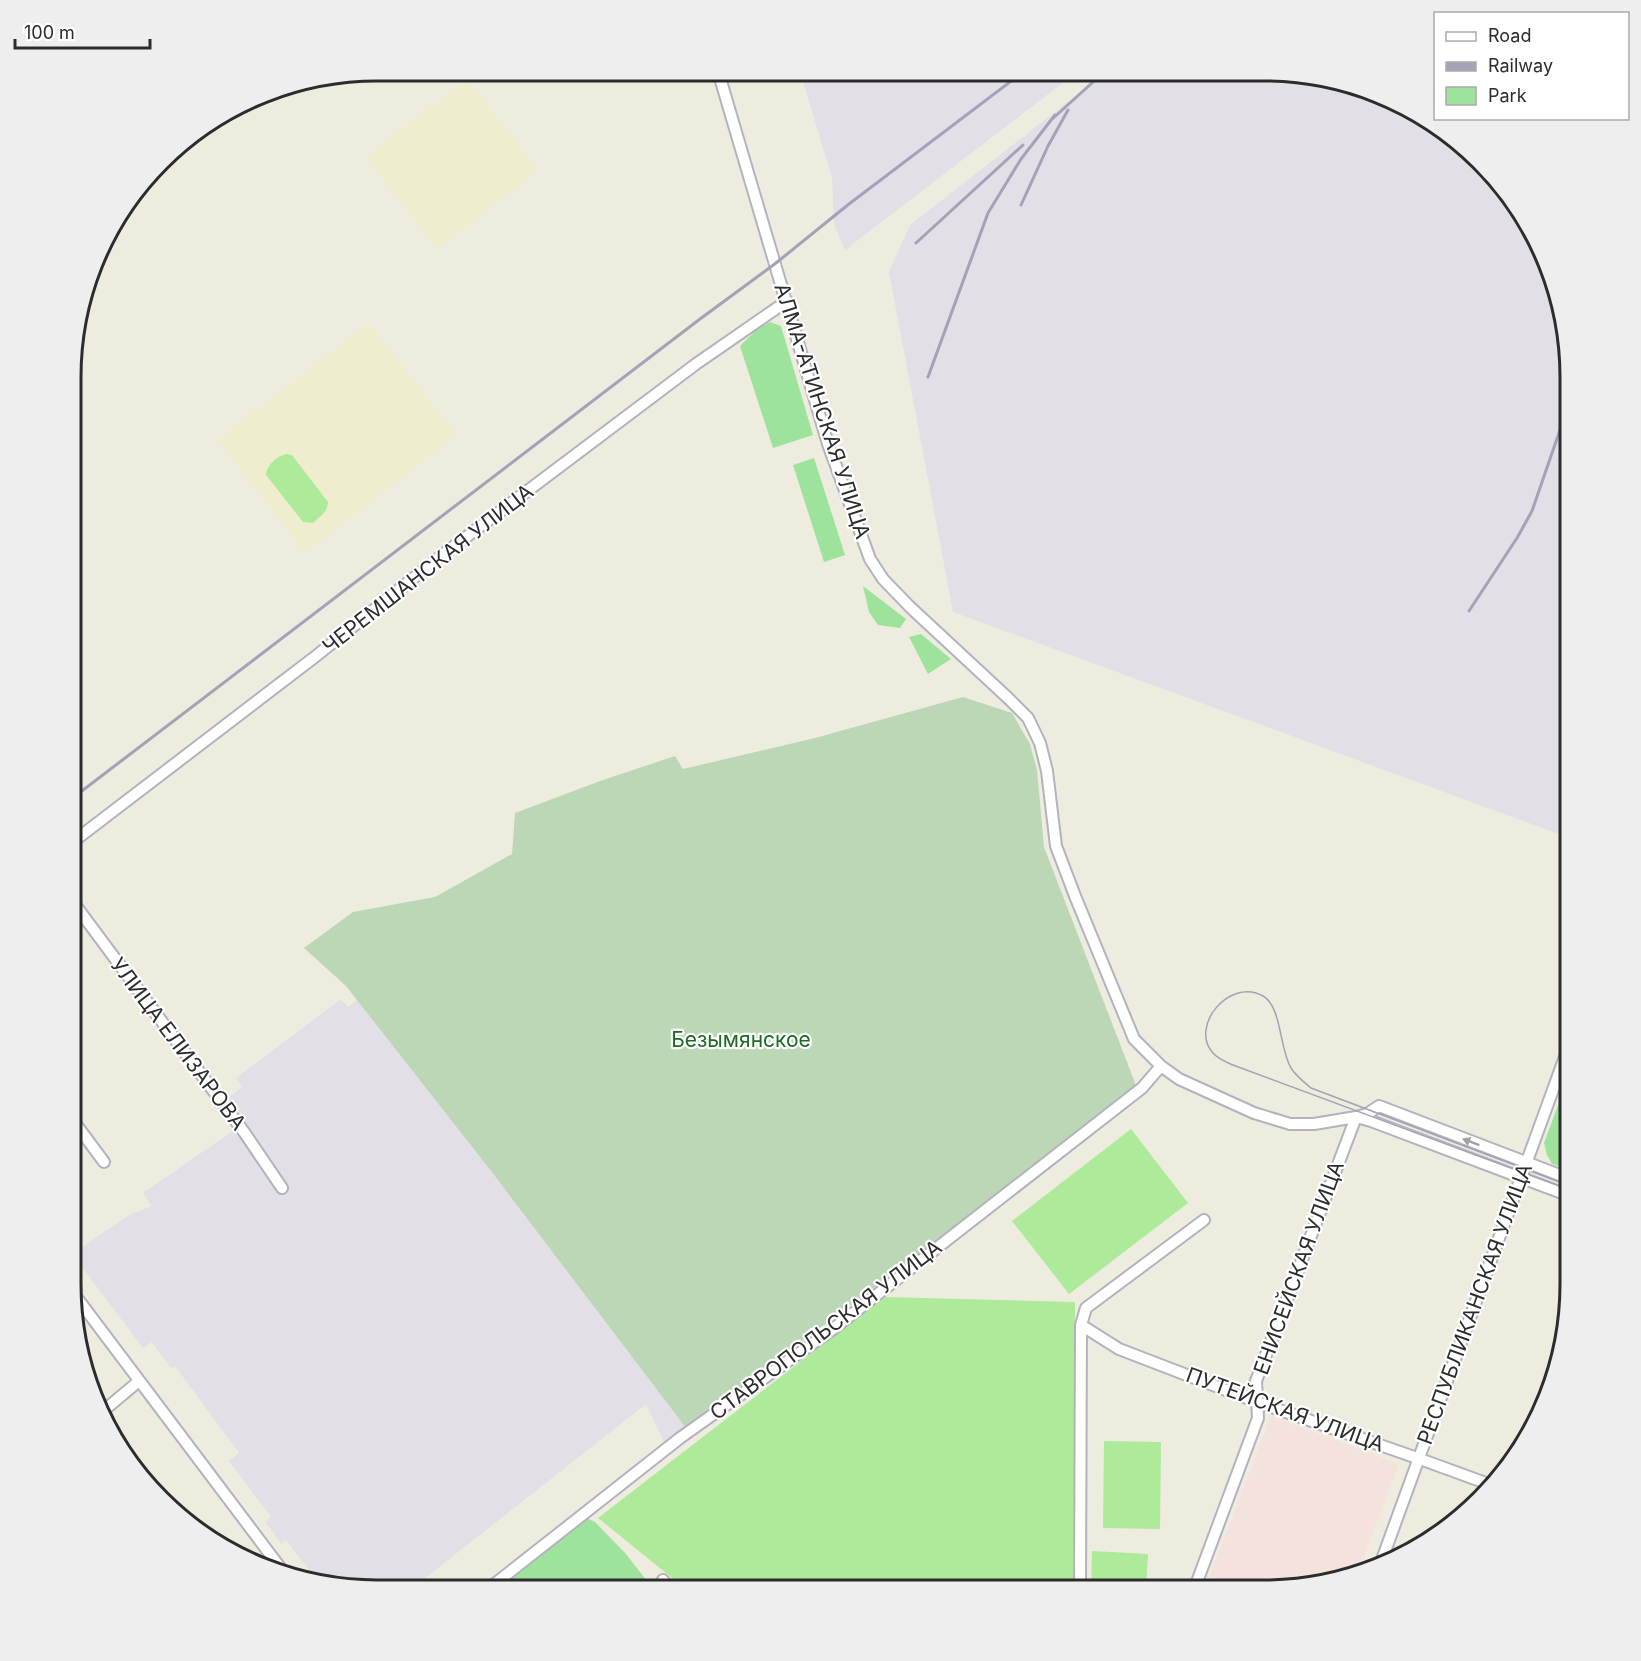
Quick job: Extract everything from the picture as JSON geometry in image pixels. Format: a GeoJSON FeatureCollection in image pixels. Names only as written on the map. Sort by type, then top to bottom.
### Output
{"type":"FeatureCollection","features":[{"type":"Feature","properties":{"kind":"street","name":"АЛМА-АТИНСКАЯ УЛИЦА"},"geometry":{"type":"LineString","coordinates":[[721,81],[828,444],[870,559],[883,579],[903,600],[1028,718],[1040,743],[1047,771],[1056,846],[1134,1039],[1161,1066],[1179,1079],[1254,1113],[1290,1124],[1314,1124],[1367,1114],[1379,1106],[1560,1175]]}},
{"type":"Feature","properties":{"kind":"street","name":"ЧЕРЕМШАНСКАЯ УЛИЦА"},"geometry":{"type":"LineString","coordinates":[[81,837],[454,547],[696,364],[787,301]]}},
{"type":"Feature","properties":{"kind":"street","name":"УЛИЦА ЕЛИЗАРОВА"},"geometry":{"type":"LineString","coordinates":[[81,913],[244,1132],[282,1188]]}},
{"type":"Feature","properties":{"kind":"street","name":"СТАВРОПОЛЬСКАЯ УЛИЦА"},"geometry":{"type":"LineString","coordinates":[[500,1580],[680,1438],[833,1329],[1142,1088],[1161,1066]]}},
{"type":"Feature","properties":{"kind":"street","name":"РЕСПУБЛИКАНСКАЯ УЛИЦА"},"geometry":{"type":"LineString","coordinates":[[1384,1554],[1560,1070]]}},
{"type":"Feature","properties":{"kind":"street","name":"АЛМА-АТИНСКАЯ УЛИЦА"},"geometry":{"type":"LineString","coordinates":[[1356,1117],[1560,1193]]}},
{"type":"Feature","properties":{"kind":"street","name":"ЕНИСЕЙСКАЯ УЛИЦА"},"geometry":{"type":"LineString","coordinates":[[1198,1580],[1258,1418],[1256,1381],[1356,1117]]}},
{"type":"Feature","properties":{"kind":"street"},"geometry":{"type":"LineString","coordinates":[[81,1131],[104,1162]]}},
{"type":"Feature","properties":{"kind":"street"},"geometry":{"type":"LineString","coordinates":[[1080,1580],[1081,1325],[1086,1308],[1204,1220]]}},
{"type":"Feature","properties":{"kind":"street"},"geometry":{"type":"LineString","coordinates":[[82,1305],[276,1562]]}},
{"type":"Feature","properties":{"kind":"street","name":"ПУТЕЙСКАЯ УЛИЦА"},"geometry":{"type":"LineString","coordinates":[[1081,1325],[1119,1349],[1257,1402],[1484,1482]]}},
{"type":"Feature","properties":{"kind":"street"},"geometry":{"type":"LineString","coordinates":[[108,1407],[140,1381]]}},
{"type":"Feature","properties":{"kind":"shaded area"},"geometry":{"type":"Polygon","coordinates":[[[464,81],[469,81],[538,171],[437,249],[366,157],[464,81]]]}},
{"type":"Feature","properties":{"kind":"shaded area"},"geometry":{"type":"Polygon","coordinates":[[[803,81],[1065,81],[845,250],[834,224],[832,177],[803,81]]]}},
{"type":"Feature","properties":{"kind":"shaded area"},"geometry":{"type":"Polygon","coordinates":[[[1095,81],[1264,81],[1322,87],[1359,97],[1395,112],[1429,131],[1459,154],[1487,182],[1520,229],[1544,282],[1557,338],[1560,377],[1560,834],[953,612],[889,272],[910,225],[1095,81]]]}},
{"type":"Feature","properties":{"kind":"shaded area"},"geometry":{"type":"Polygon","coordinates":[[[369,323],[456,436],[305,553],[218,440],[369,323]]]}},
{"type":"Feature","properties":{"kind":"shaded area"},"geometry":{"type":"Polygon","coordinates":[[[341,999],[348,1007],[357,1000],[491,1171],[686,1428],[665,1444],[646,1404],[423,1580],[357,1579],[311,1572],[286,1540],[281,1543],[265,1522],[271,1517],[229,1461],[239,1453],[175,1366],[171,1368],[152,1342],[143,1348],[81,1266],[81,1248],[131,1214],[152,1206],[143,1193],[243,1124],[225,1100],[242,1087],[236,1078],[341,999]]]}},
{"type":"Feature","properties":{"kind":"shaded area"},"geometry":{"type":"Polygon","coordinates":[[[1271,1416],[1399,1464],[1362,1563],[1341,1570],[1303,1577],[1208,1580],[1271,1416]]]}},
{"type":"Feature","properties":{"kind":"green space"},"geometry":{"type":"Polygon","coordinates":[[[770,322],[781,326],[813,435],[773,448],[740,346],[756,330],[770,322]]]}},
{"type":"Feature","properties":{"kind":"green space"},"geometry":{"type":"Polygon","coordinates":[[[287,454],[292,455],[328,502],[325,511],[313,523],[303,522],[266,475],[273,461],[287,454]]]}},
{"type":"Feature","properties":{"kind":"green space"},"geometry":{"type":"Polygon","coordinates":[[[814,458],[845,555],[824,562],[793,465],[814,458]]]}},
{"type":"Feature","properties":{"kind":"green space"},"geometry":{"type":"Polygon","coordinates":[[[863,586],[906,619],[900,628],[878,625],[869,612],[863,586]]]}},
{"type":"Feature","properties":{"kind":"green space"},"geometry":{"type":"Polygon","coordinates":[[[921,634],[951,659],[928,674],[909,637],[921,634]]]}},
{"type":"Feature","properties":{"kind":"green space","name":"Безымянское"},"geometry":{"type":"Polygon","coordinates":[[[963,697],[1012,713],[1030,744],[1037,770],[1044,847],[1137,1088],[686,1428],[491,1171],[346,986],[304,948],[353,912],[435,897],[512,854],[515,813],[675,756],[683,769],[815,738],[963,697]]]}},
{"type":"Feature","properties":{"kind":"green space"},"geometry":{"type":"Polygon","coordinates":[[[1560,1100],[1560,1167],[1552,1164],[1544,1143],[1560,1100]]]}},
{"type":"Feature","properties":{"kind":"green space"},"geometry":{"type":"Polygon","coordinates":[[[1131,1129],[1188,1203],[1069,1294],[1012,1221],[1131,1129]]]}},
{"type":"Feature","properties":{"kind":"green space"},"geometry":{"type":"Polygon","coordinates":[[[884,1297],[1075,1302],[1076,1580],[675,1580],[598,1518],[884,1297]]]}},
{"type":"Feature","properties":{"kind":"green space"},"geometry":{"type":"Polygon","coordinates":[[[1104,1441],[1161,1442],[1160,1529],[1103,1528],[1104,1441]]]}},
{"type":"Feature","properties":{"kind":"green space"},"geometry":{"type":"Polygon","coordinates":[[[576,1513],[595,1522],[626,1554],[646,1580],[496,1580],[576,1513]]]}},
{"type":"Feature","properties":{"kind":"green space"},"geometry":{"type":"Polygon","coordinates":[[[1092,1551],[1148,1554],[1147,1580],[1091,1580],[1092,1551]]]}},
{"type":"Feature","properties":{"kind":"tram line"},"geometry":{"type":"LineString","coordinates":[[1560,1182],[1311,1088],[1291,1068],[1274,1009],[1263,996],[1250,992],[1237,993],[1216,1008],[1209,1019],[1206,1030],[1207,1042],[1217,1057],[1233,1065],[1560,1186]]}},
{"type":"Feature","properties":{"kind":"railway"},"geometry":{"type":"LineString","coordinates":[[81,792],[776,263],[849,204],[1011,81]]}},
{"type":"Feature","properties":{"kind":"railway"},"geometry":{"type":"LineString","coordinates":[[1050,121],[1094,81]]}},
{"type":"Feature","properties":{"kind":"railway"},"geometry":{"type":"LineString","coordinates":[[1021,205],[1048,146],[1068,110]]}},
{"type":"Feature","properties":{"kind":"railway"},"geometry":{"type":"LineString","coordinates":[[928,377],[988,213],[1021,159],[1055,115]]}},
{"type":"Feature","properties":{"kind":"railway"},"geometry":{"type":"LineString","coordinates":[[916,243],[1023,145]]}},
{"type":"Feature","properties":{"kind":"railway"},"geometry":{"type":"LineString","coordinates":[[1469,611],[1532,511],[1560,430]]}}]}
